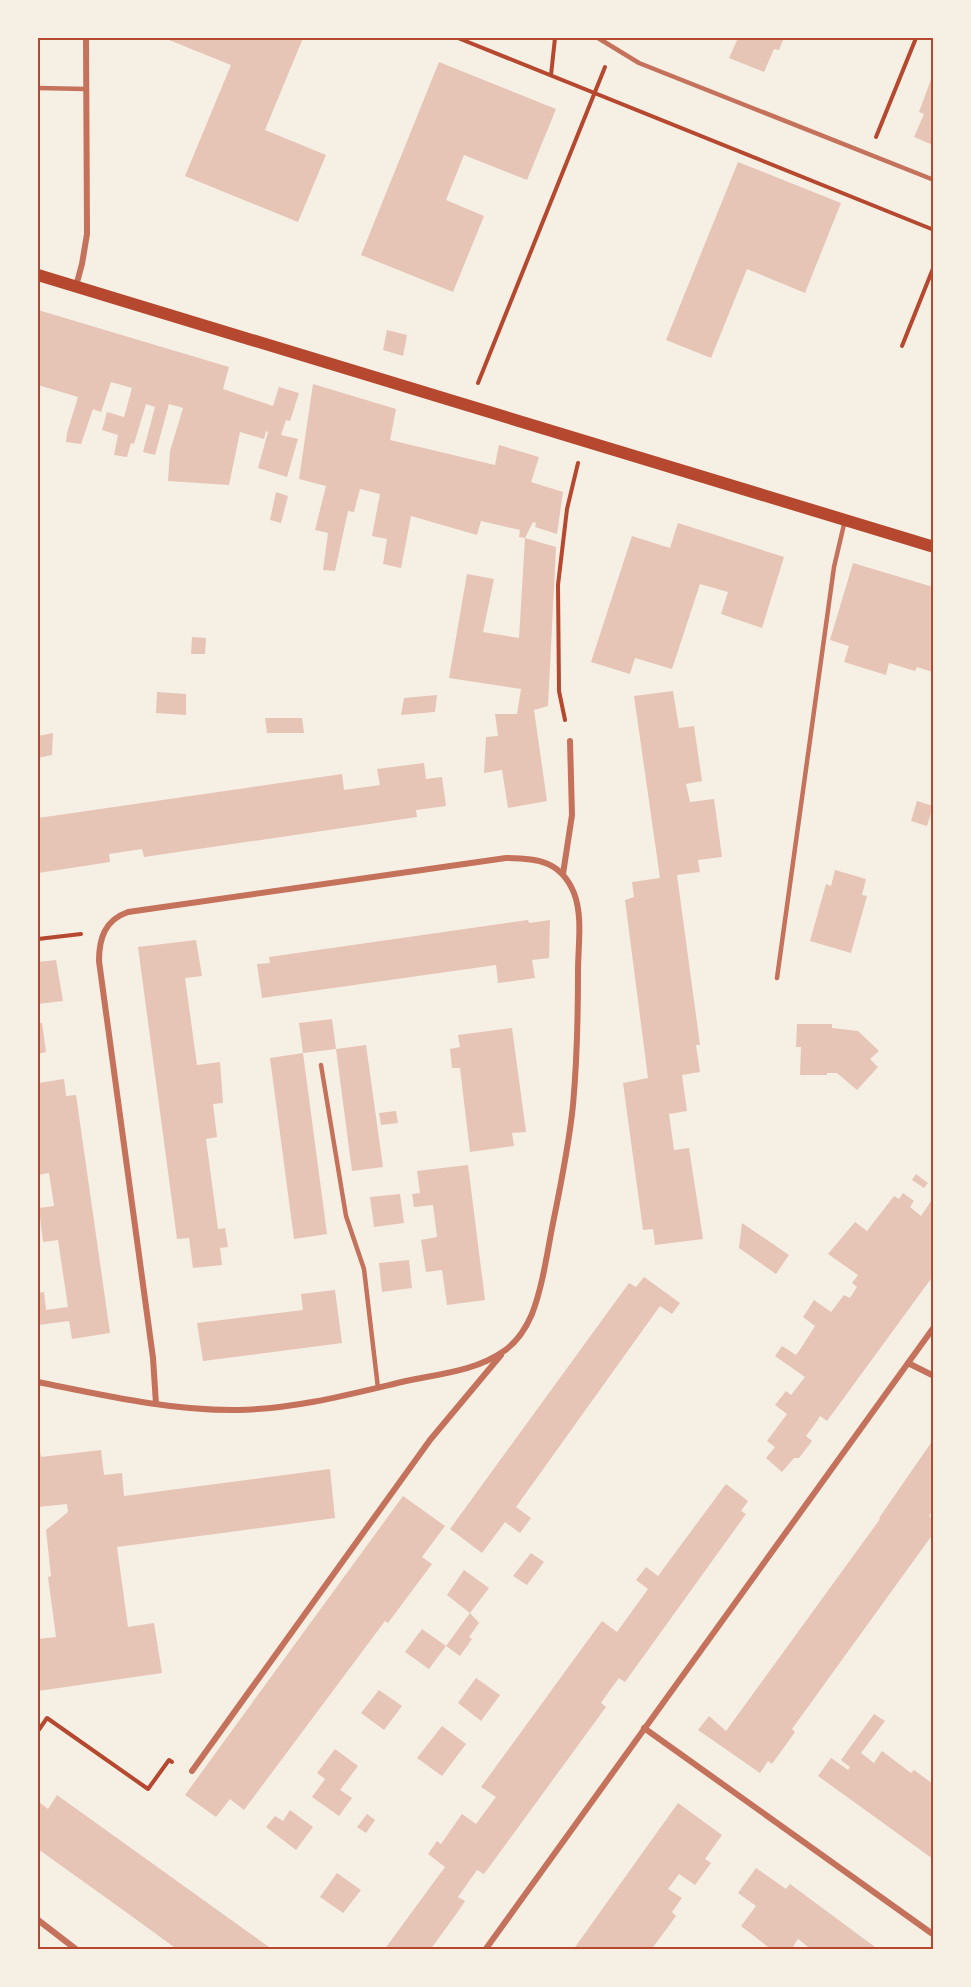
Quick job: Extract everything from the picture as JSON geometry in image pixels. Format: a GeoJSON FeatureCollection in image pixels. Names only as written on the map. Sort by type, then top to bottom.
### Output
{"type":"FeatureCollection","features":[{"type":"Feature","properties":{"kind":"main road"},"geometry":{"type":"LineString","coordinates":[[38,275],[933,547]]}},
{"type":"Feature","properties":{"kind":"street"},"geometry":{"type":"LineString","coordinates":[[76,286],[87,234],[86,38]]}},
{"type":"Feature","properties":{"kind":"street"},"geometry":{"type":"LineString","coordinates":[[563,874],[572,815],[570,741]]}},
{"type":"Feature","properties":{"kind":"street"},"geometry":{"type":"LineString","coordinates":[[156,1404],[151,1346],[99,961],[102,934],[116,916],[128,912],[506,858],[539,860],[563,874],[574,894],[578,916],[578,1025],[572,1115],[541,1285],[532,1315],[520,1336],[505,1350],[430,1440],[192,1771]]}},
{"type":"Feature","properties":{"kind":"street"},"geometry":{"type":"LineString","coordinates":[[485,1950],[933,1327]]}},
{"type":"Feature","properties":{"kind":"street"},"geometry":{"type":"LineString","coordinates":[[38,1382],[156,1404],[237,1410],[301,1404],[378,1388],[479,1365],[505,1350]]}},
{"type":"Feature","properties":{"kind":"street"},"geometry":{"type":"LineString","coordinates":[[908,1363],[933,1376]]}},
{"type":"Feature","properties":{"kind":"street"},"geometry":{"type":"LineString","coordinates":[[644,1728],[933,1935]]}},
{"type":"Feature","properties":{"kind":"street"},"geometry":{"type":"LineString","coordinates":[[38,1920],[77,1950]]}},
{"type":"Feature","properties":{"kind":"lane"},"geometry":{"type":"LineString","coordinates":[[598,38],[644,66],[933,180]]}},
{"type":"Feature","properties":{"kind":"lane"},"geometry":{"type":"LineString","coordinates":[[38,88],[86,89]]}},
{"type":"Feature","properties":{"kind":"lane"},"geometry":{"type":"LineString","coordinates":[[777,978],[834,567],[845,520]]}},
{"type":"Feature","properties":{"kind":"lane"},"geometry":{"type":"LineString","coordinates":[[321,1065],[346,1216],[364,1269],[378,1388]]}},
{"type":"Feature","properties":{"kind":"path"},"geometry":{"type":"LineString","coordinates":[[458,38],[933,230]]}},
{"type":"Feature","properties":{"kind":"path"},"geometry":{"type":"LineString","coordinates":[[551,75],[555,38]]}},
{"type":"Feature","properties":{"kind":"path"},"geometry":{"type":"LineString","coordinates":[[869,154],[916,38]]}},
{"type":"Feature","properties":{"kind":"path"},"geometry":{"type":"LineString","coordinates":[[469,406],[613,47]]}},
{"type":"Feature","properties":{"kind":"path"},"geometry":{"type":"LineString","coordinates":[[902,346],[933,266]]}},
{"type":"Feature","properties":{"kind":"path"},"geometry":{"type":"LineString","coordinates":[[570,741],[559,691],[558,585],[567,509],[584,441]]}},
{"type":"Feature","properties":{"kind":"path"},"geometry":{"type":"LineString","coordinates":[[38,939],[80,934],[116,916]]}},
{"type":"Feature","properties":{"kind":"path"},"geometry":{"type":"LineString","coordinates":[[38,1731],[47,1718],[148,1789],[169,1760],[192,1771]]}},
{"type":"Feature","properties":{"kind":"building"},"geometry":{"type":"Polygon","coordinates":[[[164,38],[303,38],[265,130],[326,155],[298,222],[185,176],[231,65],[164,38]]]}},
{"type":"Feature","properties":{"kind":"building"},"geometry":{"type":"Polygon","coordinates":[[[738,38],[784,38],[779,50],[774,49],[764,72],[729,58],[738,38]]]}},
{"type":"Feature","properties":{"kind":"building"},"geometry":{"type":"Polygon","coordinates":[[[439,62],[556,109],[527,180],[464,155],[446,200],[484,216],[453,292],[361,255],[439,62]]]}},
{"type":"Feature","properties":{"kind":"building"},"geometry":{"type":"Polygon","coordinates":[[[933,74],[933,145],[914,137],[924,114],[919,112],[933,74]]]}},
{"type":"Feature","properties":{"kind":"building"},"geometry":{"type":"Polygon","coordinates":[[[738,162],[841,203],[805,293],[747,269],[711,358],[666,340],[738,162]]]}},
{"type":"Feature","properties":{"kind":"building"},"geometry":{"type":"Polygon","coordinates":[[[38,310],[229,367],[223,389],[273,406],[279,387],[299,393],[290,421],[286,420],[281,435],[298,439],[287,477],[258,468],[268,432],[266,431],[264,439],[240,432],[229,485],[168,481],[170,451],[183,408],[169,404],[155,455],[143,452],[155,407],[146,404],[134,444],[131,443],[127,457],[114,455],[118,435],[102,430],[107,412],[124,417],[132,388],[111,382],[101,412],[93,409],[81,444],[66,442],[78,397],[38,385],[38,310]]]}},
{"type":"Feature","properties":{"kind":"building"},"geometry":{"type":"Polygon","coordinates":[[[387,330],[407,335],[403,356],[383,350],[387,330]]]}},
{"type":"Feature","properties":{"kind":"building"},"geometry":{"type":"Polygon","coordinates":[[[313,384],[396,409],[390,440],[495,465],[499,445],[539,457],[531,482],[563,492],[557,534],[535,527],[536,523],[533,522],[525,538],[519,537],[520,530],[481,521],[477,535],[411,516],[401,568],[383,564],[387,539],[372,536],[380,494],[360,489],[354,512],[348,511],[335,571],[323,570],[328,533],[315,530],[326,486],[299,479],[313,384]]]}},
{"type":"Feature","properties":{"kind":"building"},"geometry":{"type":"Polygon","coordinates":[[[276,492],[288,496],[281,523],[270,520],[276,492]]]}},
{"type":"Feature","properties":{"kind":"building"},"geometry":{"type":"Polygon","coordinates":[[[678,523],[784,557],[762,628],[721,614],[728,592],[700,584],[672,669],[635,658],[630,674],[591,662],[632,536],[670,548],[678,523]]]}},
{"type":"Feature","properties":{"kind":"building"},"geometry":{"type":"Polygon","coordinates":[[[525,538],[556,547],[548,706],[534,710],[547,801],[508,808],[502,770],[484,773],[486,737],[498,736],[495,714],[517,714],[521,689],[449,678],[467,574],[494,579],[483,632],[519,638],[525,538]]]}},
{"type":"Feature","properties":{"kind":"building"},"geometry":{"type":"Polygon","coordinates":[[[853,563],[933,587],[933,672],[917,667],[915,671],[889,663],[886,675],[844,662],[849,646],[830,640],[853,563]]]}},
{"type":"Feature","properties":{"kind":"building"},"geometry":{"type":"Polygon","coordinates":[[[192,637],[206,638],[205,654],[191,654],[192,637]]]}},
{"type":"Feature","properties":{"kind":"building"},"geometry":{"type":"Polygon","coordinates":[[[673,691],[679,728],[694,726],[702,781],[686,784],[690,802],[714,799],[722,857],[698,860],[700,872],[677,875],[700,1045],[696,1045],[700,1072],[682,1075],[687,1111],[669,1114],[674,1150],[689,1148],[703,1239],[655,1245],[653,1229],[643,1230],[623,1083],[648,1078],[625,900],[634,897],[632,882],[660,878],[634,696],[673,691]]]}},
{"type":"Feature","properties":{"kind":"building"},"geometry":{"type":"Polygon","coordinates":[[[157,692],[186,694],[186,715],[156,713],[157,692]]]}},
{"type":"Feature","properties":{"kind":"building"},"geometry":{"type":"Polygon","coordinates":[[[437,695],[435,712],[401,715],[404,698],[437,695]]]}},
{"type":"Feature","properties":{"kind":"building"},"geometry":{"type":"Polygon","coordinates":[[[265,718],[302,718],[304,733],[267,733],[265,718]]]}},
{"type":"Feature","properties":{"kind":"building"},"geometry":{"type":"Polygon","coordinates":[[[53,733],[52,755],[38,758],[38,736],[53,733]]]}},
{"type":"Feature","properties":{"kind":"building"},"geometry":{"type":"Polygon","coordinates":[[[424,763],[426,779],[442,777],[446,806],[416,810],[417,817],[144,857],[142,849],[109,854],[110,862],[38,873],[38,818],[342,774],[344,790],[380,785],[377,769],[424,763]]]}},
{"type":"Feature","properties":{"kind":"building"},"geometry":{"type":"Polygon","coordinates":[[[917,801],[933,806],[927,826],[911,821],[917,801]]]}},
{"type":"Feature","properties":{"kind":"building"},"geometry":{"type":"Polygon","coordinates":[[[835,870],[866,879],[862,895],[867,896],[851,953],[810,941],[826,884],[831,886],[835,870]]]}},
{"type":"Feature","properties":{"kind":"building"},"geometry":{"type":"Polygon","coordinates":[[[528,920],[529,923],[550,920],[549,958],[532,960],[535,978],[498,983],[496,965],[262,998],[257,964],[270,963],[269,957],[528,920]]]}},
{"type":"Feature","properties":{"kind":"building"},"geometry":{"type":"Polygon","coordinates":[[[196,940],[202,976],[185,978],[197,1065],[220,1062],[223,1103],[213,1104],[217,1137],[206,1139],[218,1229],[225,1228],[228,1247],[220,1248],[222,1265],[193,1268],[189,1238],[177,1239],[138,947],[196,940]]]}},
{"type":"Feature","properties":{"kind":"building"},"geometry":{"type":"Polygon","coordinates":[[[56,960],[63,1001],[38,1004],[38,962],[56,960]]]}},
{"type":"Feature","properties":{"kind":"building"},"geometry":{"type":"Polygon","coordinates":[[[332,1019],[336,1049],[303,1053],[299,1023],[332,1019]]]}},
{"type":"Feature","properties":{"kind":"building"},"geometry":{"type":"Polygon","coordinates":[[[38,1023],[42,1023],[46,1052],[38,1054],[38,1023]]]}},
{"type":"Feature","properties":{"kind":"building"},"geometry":{"type":"Polygon","coordinates":[[[797,1024],[832,1024],[832,1028],[858,1031],[879,1051],[870,1059],[878,1067],[857,1090],[837,1073],[800,1075],[801,1047],[796,1047],[797,1024]]]}},
{"type":"Feature","properties":{"kind":"building"},"geometry":{"type":"Polygon","coordinates":[[[512,1028],[526,1132],[512,1133],[514,1146],[470,1152],[460,1068],[452,1068],[450,1049],[460,1047],[458,1035],[512,1028]]]}},
{"type":"Feature","properties":{"kind":"building"},"geometry":{"type":"Polygon","coordinates":[[[366,1045],[383,1167],[352,1171],[336,1049],[366,1045]]]}},
{"type":"Feature","properties":{"kind":"building"},"geometry":{"type":"Polygon","coordinates":[[[303,1053],[327,1234],[294,1239],[270,1058],[303,1053]]]}},
{"type":"Feature","properties":{"kind":"building"},"geometry":{"type":"Polygon","coordinates":[[[64,1079],[66,1096],[76,1095],[110,1333],[72,1339],[69,1321],[38,1325],[38,1293],[44,1292],[46,1310],[68,1307],[58,1240],[43,1242],[39,1208],[54,1206],[49,1173],[38,1175],[38,1083],[64,1079]]]}},
{"type":"Feature","properties":{"kind":"building"},"geometry":{"type":"Polygon","coordinates":[[[396,1111],[398,1123],[381,1125],[379,1113],[396,1111]]]}},
{"type":"Feature","properties":{"kind":"building"},"geometry":{"type":"Polygon","coordinates":[[[468,1165],[485,1300],[447,1305],[442,1270],[426,1272],[421,1240],[437,1237],[433,1205],[414,1207],[412,1194],[420,1193],[417,1171],[468,1165]]]}},
{"type":"Feature","properties":{"kind":"building"},"geometry":{"type":"Polygon","coordinates":[[[916,1174],[928,1183],[924,1188],[912,1180],[916,1174]]]}},
{"type":"Feature","properties":{"kind":"building"},"geometry":{"type":"Polygon","coordinates":[[[903,1193],[914,1201],[910,1207],[921,1216],[933,1198],[933,1276],[827,1421],[820,1416],[806,1436],[812,1441],[799,1458],[794,1458],[782,1472],[766,1458],[775,1447],[767,1441],[787,1414],[775,1405],[786,1391],[791,1395],[805,1377],[775,1356],[782,1346],[796,1355],[803,1345],[815,1326],[803,1317],[814,1300],[831,1312],[844,1295],[850,1298],[857,1287],[852,1283],[858,1275],[828,1254],[855,1222],[867,1231],[894,1196],[899,1199],[903,1193]]]}},
{"type":"Feature","properties":{"kind":"building"},"geometry":{"type":"Polygon","coordinates":[[[400,1194],[404,1223],[374,1227],[370,1197],[400,1194]]]}},
{"type":"Feature","properties":{"kind":"building"},"geometry":{"type":"Polygon","coordinates":[[[742,1223],[789,1255],[776,1274],[739,1248],[742,1223]]]}},
{"type":"Feature","properties":{"kind":"building"},"geometry":{"type":"Polygon","coordinates":[[[409,1260],[412,1288],[382,1292],[379,1263],[409,1260]]]}},
{"type":"Feature","properties":{"kind":"building"},"geometry":{"type":"Polygon","coordinates":[[[644,1277],[680,1303],[672,1314],[660,1306],[516,1507],[531,1518],[520,1533],[505,1522],[482,1553],[450,1529],[629,1283],[636,1287],[644,1277]]]}},
{"type":"Feature","properties":{"kind":"building"},"geometry":{"type":"Polygon","coordinates":[[[335,1290],[342,1343],[203,1361],[197,1323],[303,1310],[301,1294],[335,1290]]]}},
{"type":"Feature","properties":{"kind":"building"},"geometry":{"type":"Polygon","coordinates":[[[38,1438],[41,1457],[101,1450],[104,1475],[122,1473],[124,1496],[330,1469],[335,1518],[117,1547],[128,1627],[154,1623],[162,1673],[38,1691],[38,1639],[56,1637],[48,1577],[51,1576],[46,1530],[68,1512],[67,1504],[38,1507],[38,1438]]]}},
{"type":"Feature","properties":{"kind":"building"},"geometry":{"type":"Polygon","coordinates":[[[933,1440],[933,1509],[929,1516],[933,1520],[933,1534],[792,1729],[795,1732],[772,1764],[768,1761],[760,1773],[698,1730],[709,1716],[726,1731],[880,1519],[933,1440]]]}},
{"type":"Feature","properties":{"kind":"building"},"geometry":{"type":"Polygon","coordinates":[[[726,1484],[748,1501],[741,1511],[746,1514],[625,1682],[619,1678],[610,1690],[601,1703],[606,1707],[484,1874],[477,1870],[458,1897],[465,1901],[430,1950],[384,1950],[445,1867],[428,1854],[437,1841],[441,1844],[462,1814],[476,1824],[496,1797],[481,1787],[602,1621],[617,1632],[648,1589],[636,1580],[646,1567],[658,1576],[726,1484]]]}},
{"type":"Feature","properties":{"kind":"building"},"geometry":{"type":"Polygon","coordinates":[[[403,1496],[445,1526],[422,1557],[432,1564],[388,1623],[385,1621],[244,1810],[230,1799],[216,1817],[185,1795],[403,1496]]]}},
{"type":"Feature","properties":{"kind":"building"},"geometry":{"type":"Polygon","coordinates":[[[531,1553],[544,1562],[527,1585],[513,1576],[531,1553]]]}},
{"type":"Feature","properties":{"kind":"building"},"geometry":{"type":"Polygon","coordinates":[[[464,1570],[489,1588],[470,1613],[447,1595],[464,1570]]]}},
{"type":"Feature","properties":{"kind":"building"},"geometry":{"type":"Polygon","coordinates":[[[470,1613],[479,1623],[469,1637],[472,1639],[460,1656],[446,1646],[470,1613]]]}},
{"type":"Feature","properties":{"kind":"building"},"geometry":{"type":"Polygon","coordinates":[[[422,1629],[446,1646],[429,1669],[405,1652],[422,1629]]]}},
{"type":"Feature","properties":{"kind":"building"},"geometry":{"type":"Polygon","coordinates":[[[476,1678],[500,1695],[481,1721],[458,1703],[476,1678]]]}},
{"type":"Feature","properties":{"kind":"building"},"geometry":{"type":"Polygon","coordinates":[[[379,1690],[402,1706],[384,1730],[361,1713],[379,1690]]]}},
{"type":"Feature","properties":{"kind":"building"},"geometry":{"type":"Polygon","coordinates":[[[874,1714],[885,1721],[861,1753],[874,1763],[882,1751],[911,1773],[914,1770],[933,1784],[933,1859],[818,1776],[831,1758],[848,1770],[850,1767],[841,1760],[874,1714]]]}},
{"type":"Feature","properties":{"kind":"building"},"geometry":{"type":"Polygon","coordinates":[[[442,1726],[466,1744],[442,1776],[417,1758],[442,1726]]]}},
{"type":"Feature","properties":{"kind":"building"},"geometry":{"type":"Polygon","coordinates":[[[335,1749],[358,1766],[340,1790],[352,1798],[339,1816],[312,1797],[325,1779],[317,1773],[335,1749]]]}},
{"type":"Feature","properties":{"kind":"building"},"geometry":{"type":"Polygon","coordinates":[[[57,1795],[273,1950],[178,1950],[38,1849],[38,1801],[48,1809],[57,1795]]]}},
{"type":"Feature","properties":{"kind":"building"},"geometry":{"type":"Polygon","coordinates":[[[678,1803],[722,1835],[705,1859],[711,1863],[695,1885],[679,1874],[668,1889],[682,1898],[672,1912],[676,1916],[651,1950],[573,1950],[678,1803]]]}},
{"type":"Feature","properties":{"kind":"building"},"geometry":{"type":"Polygon","coordinates":[[[290,1810],[313,1827],[296,1850],[266,1827],[275,1816],[283,1821],[290,1810]]]}},
{"type":"Feature","properties":{"kind":"building"},"geometry":{"type":"Polygon","coordinates":[[[367,1814],[375,1820],[366,1833],[357,1827],[367,1814]]]}},
{"type":"Feature","properties":{"kind":"building"},"geometry":{"type":"Polygon","coordinates":[[[756,1868],[786,1889],[790,1884],[879,1950],[812,1950],[798,1939],[791,1950],[772,1950],[741,1926],[756,1906],[738,1893],[756,1868]]]}},
{"type":"Feature","properties":{"kind":"building"},"geometry":{"type":"Polygon","coordinates":[[[337,1873],[361,1890],[343,1913],[320,1897],[337,1873]]]}}]}
